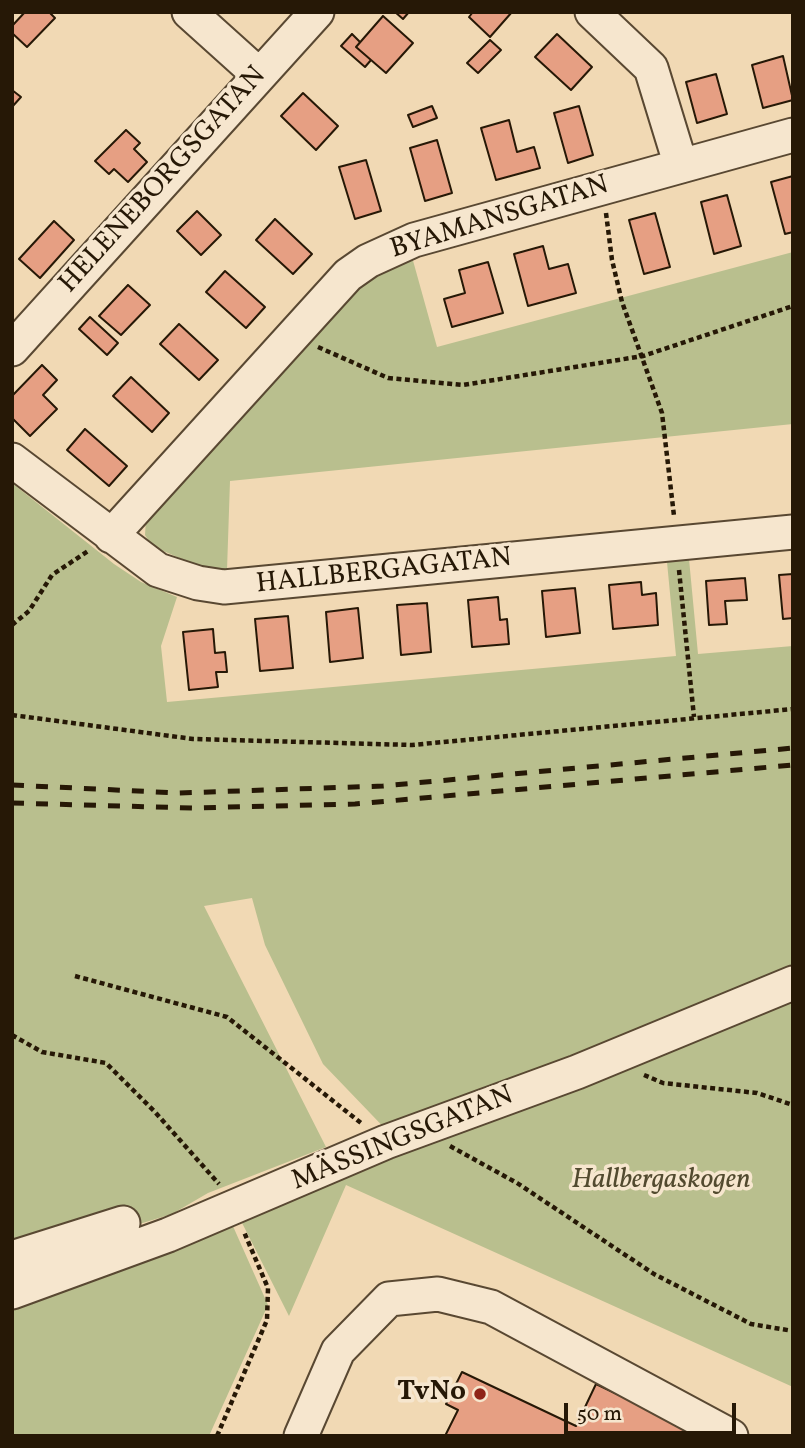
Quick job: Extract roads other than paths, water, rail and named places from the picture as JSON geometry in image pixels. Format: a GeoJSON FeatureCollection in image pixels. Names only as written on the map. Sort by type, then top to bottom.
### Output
{"type":"FeatureCollection","features":[{"type":"Feature","properties":{"kind":"street"},"geometry":{"type":"LineString","coordinates":[[189,12],[260,75]]}},
{"type":"Feature","properties":{"kind":"street","name":"HELENEBORGSGATAN"},"geometry":{"type":"LineString","coordinates":[[12,349],[317,12]]}},
{"type":"Feature","properties":{"kind":"street"},"geometry":{"type":"LineString","coordinates":[[592,12],[651,68],[681,166]]}},
{"type":"Feature","properties":{"kind":"street","name":"BYAMANSGATAN"},"geometry":{"type":"LineString","coordinates":[[111,536],[348,275],[392,248],[793,135]]}},
{"type":"Feature","properties":{"kind":"street","name":"HALLBERGAGATAN"},"geometry":{"type":"LineString","coordinates":[[12,460],[158,570],[198,583],[224,587],[793,532]]}},
{"type":"Feature","properties":{"kind":"street","name":"MÄSSINGSGATAN"},"geometry":{"type":"LineString","coordinates":[[12,1292],[168,1235],[386,1142],[642,1046],[793,983]]}},
{"type":"Feature","properties":{"kind":"street"},"geometry":{"type":"LineString","coordinates":[[12,1258],[124,1223]]}},
{"type":"Feature","properties":{"kind":"street"},"geometry":{"type":"LineString","coordinates":[[301,1436],[338,1351],[389,1299],[438,1294],[491,1307],[731,1436]]}},
{"type":"Feature","properties":{"kind":"railway"},"geometry":{"type":"LineString","coordinates":[[12,785],[179,793],[383,786],[793,748]]}},
{"type":"Feature","properties":{"kind":"railway"},"geometry":{"type":"LineString","coordinates":[[12,803],[192,808],[355,804],[793,765]]}},
{"type":"Feature","properties":{"kind":"place","name":"TvNo"},"geometry":{"type":"Point","coordinates":[480,1394]}},
{"type":"Feature","properties":{"kind":"park label","name":"Hallbergaskogen"},"geometry":{"type":"Point","coordinates":[661,1182]}}]}
